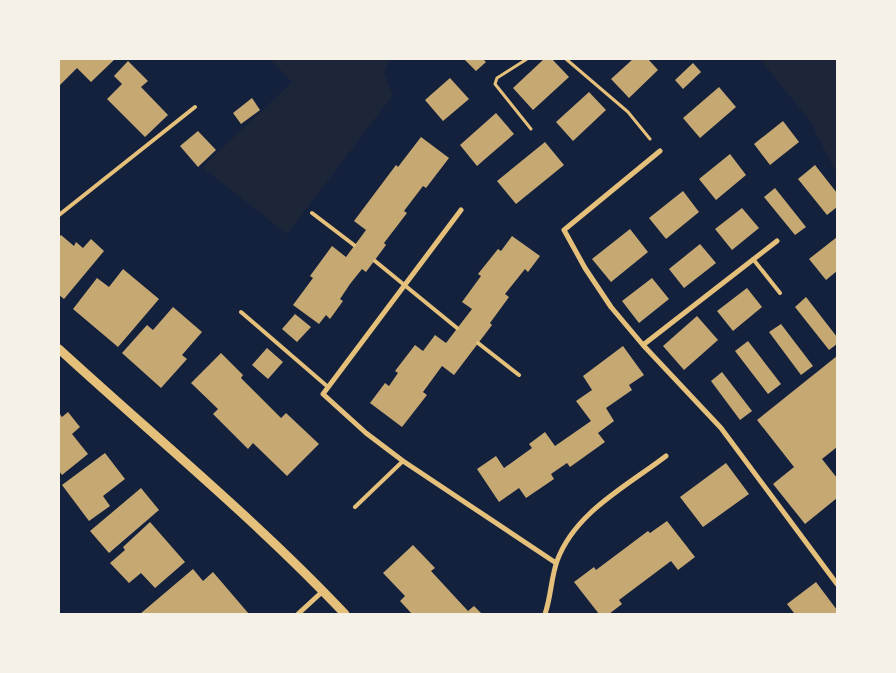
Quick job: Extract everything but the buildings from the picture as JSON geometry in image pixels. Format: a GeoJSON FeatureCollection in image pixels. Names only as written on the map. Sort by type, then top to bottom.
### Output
{"type":"FeatureCollection","features":[{"type":"Feature","properties":{"kind":"street"},"geometry":{"type":"LineString","coordinates":[[660,151],[564,230],[584,268],[611,307],[642,345],[721,428],[837,584]]}},
{"type":"Feature","properties":{"kind":"street"},"geometry":{"type":"LineString","coordinates":[[461,210],[406,286],[323,394],[366,433],[403,461],[556,563]]}},
{"type":"Feature","properties":{"kind":"street"},"geometry":{"type":"LineString","coordinates":[[642,345],[777,241]]}},
{"type":"Feature","properties":{"kind":"street"},"geometry":{"type":"LineString","coordinates":[[59,348],[226,496],[345,614]]}},
{"type":"Feature","properties":{"kind":"street"},"geometry":{"type":"LineString","coordinates":[[545,614],[556,563],[573,530],[585,517],[666,456]]}},
{"type":"Feature","properties":{"kind":"street"},"geometry":{"type":"LineString","coordinates":[[298,614],[323,591]]}},
{"type":"Feature","properties":{"kind":"lane"},"geometry":{"type":"LineString","coordinates":[[59,215],[195,107]]}},
{"type":"Feature","properties":{"kind":"lane"},"geometry":{"type":"LineString","coordinates":[[312,213],[354,244]]}},
{"type":"Feature","properties":{"kind":"lane"},"geometry":{"type":"LineString","coordinates":[[375,260],[456,328]]}},
{"type":"Feature","properties":{"kind":"lane"},"geometry":{"type":"LineString","coordinates":[[753,260],[780,293]]}},
{"type":"Feature","properties":{"kind":"lane"},"geometry":{"type":"LineString","coordinates":[[241,312],[328,387]]}},
{"type":"Feature","properties":{"kind":"lane"},"geometry":{"type":"LineString","coordinates":[[478,343],[519,375]]}},
{"type":"Feature","properties":{"kind":"lane"},"geometry":{"type":"LineString","coordinates":[[355,507],[403,461]]}},
{"type":"Feature","properties":{"kind":"path"},"geometry":{"type":"LineString","coordinates":[[527,59],[497,78],[496,84],[531,129]]}},
{"type":"Feature","properties":{"kind":"path"},"geometry":{"type":"LineString","coordinates":[[566,59],[628,112],[660,151]]}},
{"type":"Feature","properties":{"kind":"shaded area"},"geometry":{"type":"Polygon","coordinates":[[[270,59],[389,59],[384,74],[393,95],[287,234],[202,167],[292,82],[270,59]]]}},
{"type":"Feature","properties":{"kind":"shaded area"},"geometry":{"type":"Polygon","coordinates":[[[760,59],[837,59],[837,174],[810,121],[760,59]]]}}]}
